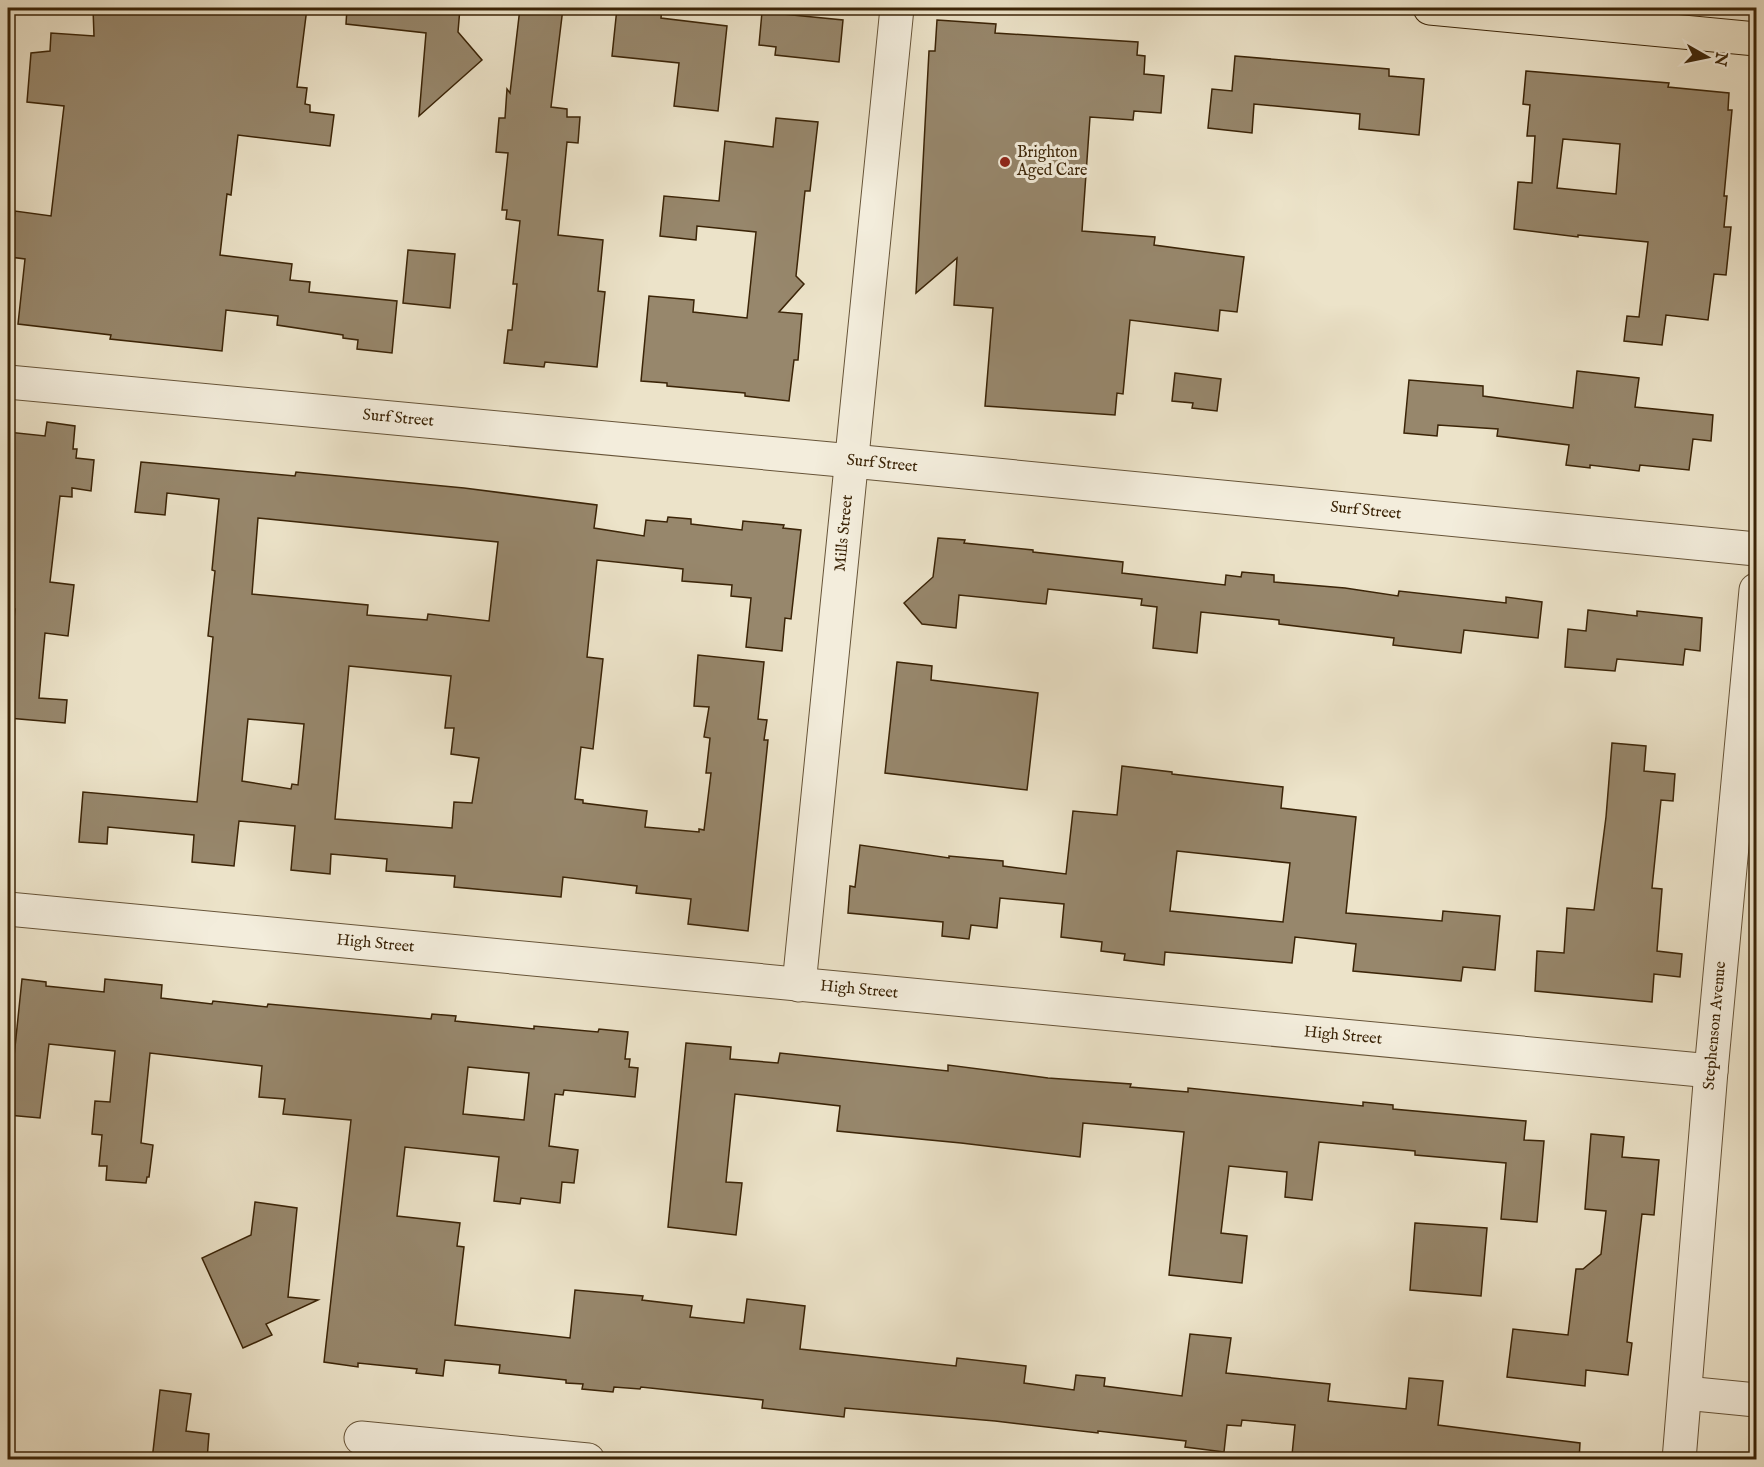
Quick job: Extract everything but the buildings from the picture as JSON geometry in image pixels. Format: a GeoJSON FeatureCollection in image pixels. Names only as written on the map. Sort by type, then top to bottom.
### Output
{"type":"FeatureCollection","features":[{"type":"Feature","properties":{"kind":"main road"},"geometry":{"type":"LineString","coordinates":[[1430,8],[1756,39]]}},
{"type":"Feature","properties":{"kind":"street","name":"Mills Street"},"geometry":{"type":"LineString","coordinates":[[799,985],[897,8]]}},
{"type":"Feature","properties":{"kind":"street","name":"Surf Street"},"geometry":{"type":"LineString","coordinates":[[8,382],[1756,549]]}},
{"type":"Feature","properties":{"kind":"street","name":"Stephenson Avenue"},"geometry":{"type":"LineString","coordinates":[[1679,1460],[1711,1071],[1756,590]]}},
{"type":"Feature","properties":{"kind":"street","name":"High Street"},"geometry":{"type":"LineString","coordinates":[[8,909],[1711,1071]]}},
{"type":"Feature","properties":{"kind":"street"},"geometry":{"type":"LineString","coordinates":[[1685,1392],[1756,1400]]}},
{"type":"Feature","properties":{"kind":"street"},"geometry":{"type":"LineString","coordinates":[[361,1438],[510,1456],[588,1460]]}},
{"type":"Feature","properties":{"kind":"place","name":"Brighton Aged Care"},"geometry":{"type":"Point","coordinates":[1005,162]}}]}
